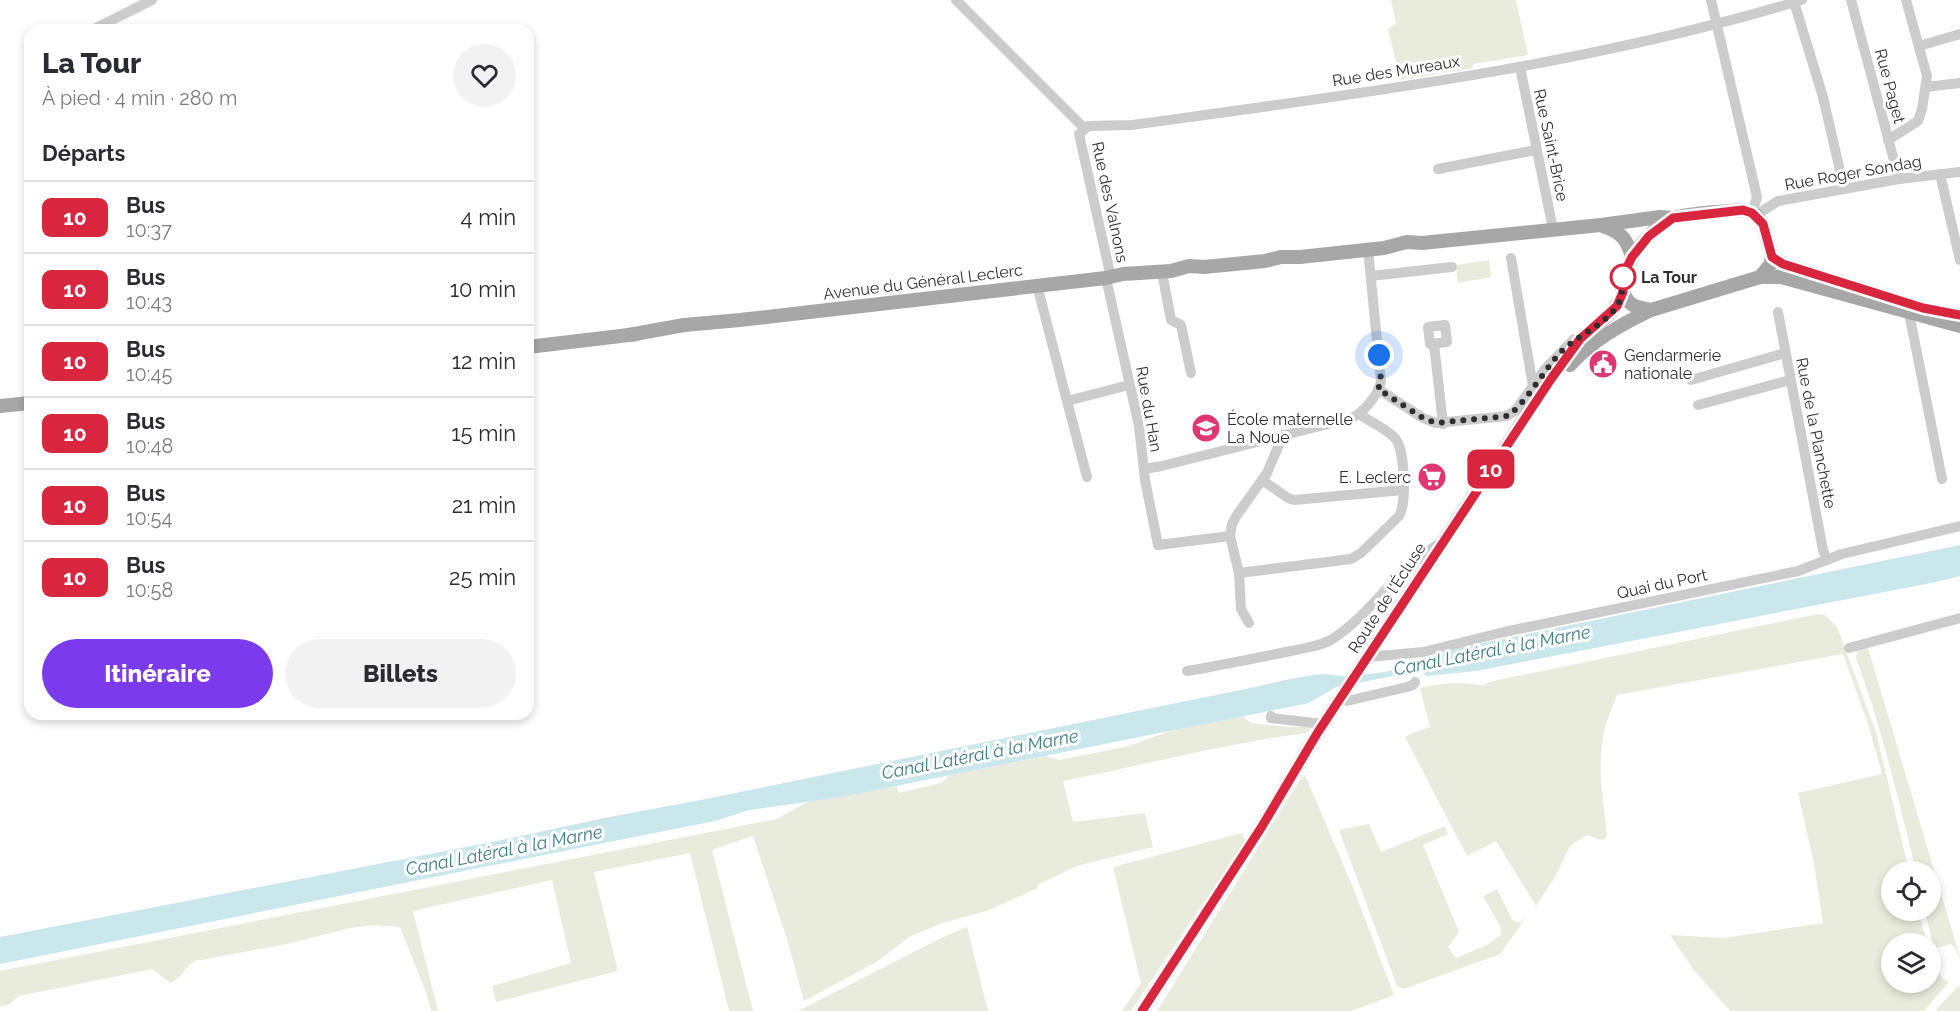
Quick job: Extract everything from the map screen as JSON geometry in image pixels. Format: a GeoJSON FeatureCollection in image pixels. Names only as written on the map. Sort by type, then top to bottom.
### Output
{"type":"FeatureCollection","features":[{"type":"Feature","properties":{"kind":"main road","name":"Avenue du Général Leclerc"},"geometry":{"type":"LineString","coordinates":[[534,345],[629,335],[684,325],[740,321],[1108,278],[1123,274],[1161,272],[1189,266],[1204,267],[1265,261],[1281,256],[1300,257],[1384,248],[1407,243],[1601,225],[1660,217],[1750,213]]}},
{"type":"Feature","properties":{"kind":"main road"},"geometry":{"type":"LineString","coordinates":[[1750,213],[1763,224],[1772,257],[1770,264],[1760,277]]}},
{"type":"Feature","properties":{"kind":"main road"},"geometry":{"type":"LineString","coordinates":[[1632,257],[1649,236],[1673,218]]}},
{"type":"Feature","properties":{"kind":"main road"},"geometry":{"type":"LineString","coordinates":[[1601,225],[1620,233],[1626,239],[1632,257]]}},
{"type":"Feature","properties":{"kind":"main road","name":"Route de l'Écluse"},"geometry":{"type":"LineString","coordinates":[[1142,1011],[1261,828],[1323,724],[1444,542],[1538,387],[1590,330],[1613,312],[1620,301],[1623,292],[1623,275],[1632,257]]}},
{"type":"Feature","properties":{"kind":"main road"},"geometry":{"type":"LineString","coordinates":[[1772,257],[1783,264],[1923,308],[1960,315]]}},
{"type":"Feature","properties":{"kind":"main road"},"geometry":{"type":"LineString","coordinates":[[1760,277],[1781,277],[1960,326]]}},
{"type":"Feature","properties":{"kind":"main road","name":"Route de l'Écluse"},"geometry":{"type":"LineString","coordinates":[[1538,387],[1594,342],[1651,310],[1760,277]]}},
{"type":"Feature","properties":{"kind":"main road"},"geometry":{"type":"LineString","coordinates":[[1623,292],[1632,304],[1651,310]]}},
{"type":"Feature","properties":{"kind":"main road"},"geometry":{"type":"LineString","coordinates":[[1613,312],[1619,326]]}},
{"type":"Feature","properties":{"kind":"main road"},"geometry":{"type":"LineString","coordinates":[[0,406],[24,404]]}},
{"type":"Feature","properties":{"kind":"street"},"geometry":{"type":"LineString","coordinates":[[104,24],[152,0]]}},
{"type":"Feature","properties":{"kind":"street"},"geometry":{"type":"LineString","coordinates":[[956,0],[1082,131]]}},
{"type":"Feature","properties":{"kind":"street"},"geometry":{"type":"LineString","coordinates":[[1711,0],[1756,194],[1750,213]]}},
{"type":"Feature","properties":{"kind":"street","name":"Rue Paget"},"geometry":{"type":"LineString","coordinates":[[1851,0],[1899,179]]}},
{"type":"Feature","properties":{"kind":"street"},"geometry":{"type":"LineString","coordinates":[[1888,140],[1918,121],[1926,87],[1927,76],[1906,0]]}},
{"type":"Feature","properties":{"kind":"street"},"geometry":{"type":"LineString","coordinates":[[1798,1],[1844,188]]}},
{"type":"Feature","properties":{"kind":"street","name":"Rue des Mureaux"},"geometry":{"type":"LineString","coordinates":[[1082,131],[1088,126],[1132,125],[1520,67],[1718,24],[1798,1]]}},
{"type":"Feature","properties":{"kind":"street"},"geometry":{"type":"LineString","coordinates":[[1919,46],[1960,34]]}},
{"type":"Feature","properties":{"kind":"street","name":"Rue Saint-Brice"},"geometry":{"type":"LineString","coordinates":[[1520,67],[1553,229]]}},
{"type":"Feature","properties":{"kind":"street"},"geometry":{"type":"LineString","coordinates":[[1926,87],[1960,82]]}},
{"type":"Feature","properties":{"kind":"street","name":"Rue des Valnons"},"geometry":{"type":"LineString","coordinates":[[1082,131],[1108,278]]}},
{"type":"Feature","properties":{"kind":"street"},"geometry":{"type":"LineString","coordinates":[[1438,169],[1536,150]]}},
{"type":"Feature","properties":{"kind":"street","name":"Rue Roger Sondag"},"geometry":{"type":"LineString","coordinates":[[1750,213],[1778,201],[1844,188],[1960,172]]}},
{"type":"Feature","properties":{"kind":"street"},"geometry":{"type":"LineString","coordinates":[[1940,174],[1960,260]]}},
{"type":"Feature","properties":{"kind":"street"},"geometry":{"type":"LineString","coordinates":[[1756,194],[1768,201],[1778,201]]}},
{"type":"Feature","properties":{"kind":"street"},"geometry":{"type":"LineString","coordinates":[[1144,469],[1352,418],[1359,414],[1378,389],[1381,378],[1368,249]]}},
{"type":"Feature","properties":{"kind":"street"},"geometry":{"type":"LineString","coordinates":[[1378,389],[1430,422],[1443,424],[1495,419],[1512,414],[1538,387],[1511,258]]}},
{"type":"Feature","properties":{"kind":"street"},"geometry":{"type":"LineString","coordinates":[[1371,276],[1452,267]]}},
{"type":"Feature","properties":{"kind":"street"},"geometry":{"type":"LineString","coordinates":[[1161,272],[1171,320],[1181,325],[1191,373]]}},
{"type":"Feature","properties":{"kind":"street","name":"Rue du Han"},"geometry":{"type":"LineString","coordinates":[[1108,278],[1139,426],[1144,469],[1158,545],[1230,536]]}},
{"type":"Feature","properties":{"kind":"street"},"geometry":{"type":"LineString","coordinates":[[1037,285],[1087,477]]}},
{"type":"Feature","properties":{"kind":"street","name":"Rue de la Planchette"},"geometry":{"type":"LineString","coordinates":[[1778,312],[1822,550],[1827,560]]}},
{"type":"Feature","properties":{"kind":"street"},"geometry":{"type":"LineString","coordinates":[[1909,313],[1942,479]]}},
{"type":"Feature","properties":{"kind":"street"},"geometry":{"type":"LineString","coordinates":[[1434,344],[1443,424]]}},
{"type":"Feature","properties":{"kind":"street"},"geometry":{"type":"LineString","coordinates":[[1691,380],[1785,353]]}},
{"type":"Feature","properties":{"kind":"street"},"geometry":{"type":"LineString","coordinates":[[1698,405],[1790,380]]}},
{"type":"Feature","properties":{"kind":"street"},"geometry":{"type":"LineString","coordinates":[[1067,401],[1130,385]]}},
{"type":"Feature","properties":{"kind":"street"},"geometry":{"type":"LineString","coordinates":[[1239,573],[1344,561],[1356,556],[1399,516],[1402,508],[1403,466],[1399,446],[1396,439],[1359,414]]}},
{"type":"Feature","properties":{"kind":"street"},"geometry":{"type":"LineString","coordinates":[[1249,623],[1241,609],[1239,573],[1230,536],[1232,524],[1262,480],[1275,457],[1283,435]]}},
{"type":"Feature","properties":{"kind":"street"},"geometry":{"type":"LineString","coordinates":[[1262,480],[1294,500],[1403,490]]}},
{"type":"Feature","properties":{"kind":"street","name":"Quai du Port"},"geometry":{"type":"LineString","coordinates":[[1368,657],[1423,652],[1504,632],[1798,571],[1842,554],[1960,526]]}},
{"type":"Feature","properties":{"kind":"street"},"geometry":{"type":"LineString","coordinates":[[1187,671],[1253,659],[1332,640],[1371,605],[1415,559],[1444,542]]}},
{"type":"Feature","properties":{"kind":"street"},"geometry":{"type":"LineString","coordinates":[[1849,648],[1960,618]]}},
{"type":"Feature","properties":{"kind":"street"},"geometry":{"type":"LineString","coordinates":[[1340,698],[1347,701],[1407,687],[1415,682]]}},
{"type":"Feature","properties":{"kind":"street"},"geometry":{"type":"LineString","coordinates":[[1271,716],[1271,718],[1289,722],[1323,724]]}},
{"type":"Feature","properties":{"kind":"shaded area"},"geometry":{"type":"Polygon","coordinates":[[[1391,0],[1516,0],[1528,55],[1473,64],[1473,68],[1400,80],[1388,28],[1396,24],[1391,0]]]}},
{"type":"Feature","properties":{"kind":"shaded area"},"geometry":{"type":"Polygon","coordinates":[[[1489,260],[1491,277],[1458,283],[1456,265],[1489,260]]]}},
{"type":"Feature","properties":{"kind":"shaded area"},"geometry":{"type":"Polygon","coordinates":[[[1818,614],[1825,615],[1837,627],[1876,732],[1907,861],[1881,861],[1881,921],[1921,921],[1924,933],[1881,933],[1881,993],[1940,993],[1924,1011],[1730,1011],[1693,969],[1670,935],[1723,938],[1823,923],[1814,864],[1798,793],[1882,774],[1868,724],[1843,654],[1617,695],[1604,732],[1601,757],[1607,835],[1605,839],[1600,840],[1587,835],[1570,846],[1555,877],[1536,906],[1496,841],[1467,856],[1405,737],[1430,727],[1420,688],[1452,683],[1483,686],[1489,682],[1818,614]]]}},
{"type":"Feature","properties":{"kind":"shaded area"},"geometry":{"type":"Polygon","coordinates":[[[1868,648],[1931,861],[1914,861],[1882,737],[1856,658],[1857,651],[1868,648]]]}},
{"type":"Feature","properties":{"kind":"shaded area"},"geometry":{"type":"Polygon","coordinates":[[[1242,716],[1251,723],[1312,727],[1307,733],[1215,748],[1063,781],[1073,822],[1145,813],[1153,847],[1077,866],[1037,885],[1038,888],[987,911],[942,923],[909,937],[878,961],[804,1001],[786,936],[753,836],[712,850],[753,1011],[729,1011],[690,853],[594,872],[618,971],[496,1002],[492,986],[571,963],[552,880],[413,911],[438,1011],[431,1011],[426,992],[400,927],[374,925],[195,961],[170,983],[152,969],[19,996],[8,1005],[0,1006],[0,971],[777,819],[807,802],[897,786],[898,793],[941,783],[950,775],[1046,756],[1059,760],[1129,746],[1170,731],[1242,716]]]}},
{"type":"Feature","properties":{"kind":"shaded area"},"geometry":{"type":"Polygon","coordinates":[[[1305,775],[1352,885],[1394,995],[1352,1011],[1157,1011],[1301,778],[1305,775]]]}},
{"type":"Feature","properties":{"kind":"shaded area"},"geometry":{"type":"Polygon","coordinates":[[[1369,824],[1381,852],[1445,826],[1448,834],[1423,845],[1459,932],[1448,947],[1456,958],[1487,945],[1501,935],[1501,928],[1483,896],[1497,889],[1513,921],[1521,923],[1528,915],[1500,954],[1404,989],[1397,986],[1339,830],[1369,824]]]}},
{"type":"Feature","properties":{"kind":"shaded area"},"geometry":{"type":"Polygon","coordinates":[[[1242,833],[1245,840],[1131,1011],[1122,1011],[1141,983],[1113,867],[1242,833]]]}},
{"type":"Feature","properties":{"kind":"shaded area"},"geometry":{"type":"Polygon","coordinates":[[[1941,893],[1960,959],[1955,947],[1951,944],[1941,947],[1941,933],[1930,933],[1927,921],[1941,921],[1941,893]]]}},
{"type":"Feature","properties":{"kind":"shaded area"},"geometry":{"type":"Polygon","coordinates":[[[967,927],[988,1011],[798,1011],[939,939],[967,927]]]}},
{"type":"Feature","properties":{"kind":"shaded area"},"geometry":{"type":"Polygon","coordinates":[[[1941,976],[1949,982],[1941,991],[1941,976]]]}},
{"type":"Feature","properties":{"kind":"shaded area"},"geometry":{"type":"Polygon","coordinates":[[[1960,985],[1960,1011],[1935,1011],[1958,986],[1960,985]]]}},
{"type":"Feature","properties":{"kind":"water","name":"Canal Latéral à la Marne"},"geometry":{"type":"Polygon","coordinates":[[[1960,545],[1960,576],[1936,582],[1476,671],[1427,676],[1420,671],[1336,687],[1309,703],[841,797],[749,810],[715,821],[0,964],[0,937],[497,841],[1293,678],[1322,674],[1345,676],[1385,672],[1411,666],[1448,650],[1960,545]]]}},
{"type":"Feature","properties":{"kind":"bus line","name":"10"},"geometry":{"type":"LineString","coordinates":[[1142,1011],[1261,828],[1318,732],[1551,379],[1580,339],[1613,312],[1617,306],[1623,292],[1623,275],[1632,257],[1649,236],[1673,218],[1743,210],[1756,215],[1763,224],[1772,257],[1783,264],[1923,308],[1960,315]]}},
{"type":"Feature","properties":{"kind":"place","name":"La Tour"},"geometry":{"type":"Point","coordinates":[1623,277]}},
{"type":"Feature","properties":{"kind":"place","name":"Gendarmerie nationale"},"geometry":{"type":"Point","coordinates":[1603,364]}},
{"type":"Feature","properties":{"kind":"place","name":"École maternelle La Noue"},"geometry":{"type":"Point","coordinates":[1206,428]}},
{"type":"Feature","properties":{"kind":"place","name":"E. Leclerc"},"geometry":{"type":"Point","coordinates":[1432,477]}},
{"type":"Feature","properties":{"kind":"route"},"geometry":{"type":"LineString","coordinates":[[1379,355],[1381,382],[1378,389],[1430,422],[1443,424],[1507,416],[1516,410],[1538,378],[1576,337],[1590,330],[1613,312],[1623,292],[1622,286],[1623,275],[1623,277]]}}]}
